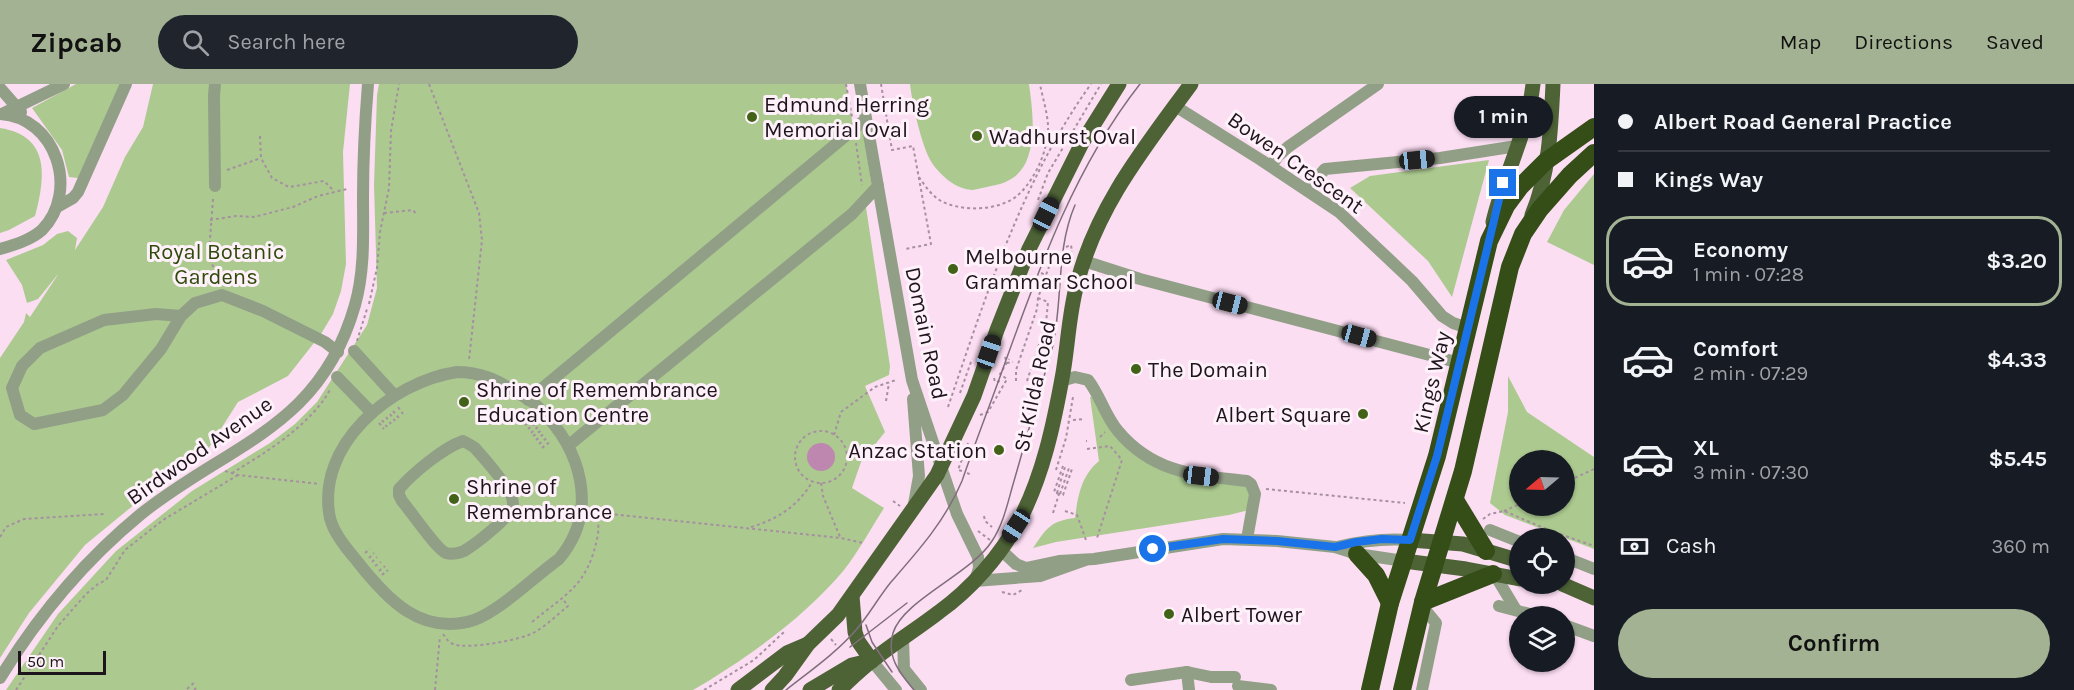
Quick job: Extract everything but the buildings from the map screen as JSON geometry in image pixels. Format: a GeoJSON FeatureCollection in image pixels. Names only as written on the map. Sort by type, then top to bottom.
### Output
{"type":"FeatureCollection","features":[{"type":"Feature","properties":{"kind":"highway"},"geometry":{"type":"LineString","coordinates":[[1489,241],[1510,199],[1520,187],[1546,161],[1594,127]]}},
{"type":"Feature","properties":{"kind":"highway"},"geometry":{"type":"LineString","coordinates":[[1402,690],[1422,604],[1455,500],[1474,428],[1505,283],[1517,247],[1526,229],[1555,191],[1594,153]]}},
{"type":"Feature","properties":{"kind":"highway","name":"Kings Way"},"geometry":{"type":"LineString","coordinates":[[1370,690],[1391,600],[1437,456],[1489,241]]}},
{"type":"Feature","properties":{"kind":"highway"},"geometry":{"type":"LineString","coordinates":[[1455,500],[1491,552]]}},
{"type":"Feature","properties":{"kind":"highway"},"geometry":{"type":"LineString","coordinates":[[1358,554],[1376,575],[1391,600],[1422,604],[1494,575]]}},
{"type":"Feature","properties":{"kind":"main road","name":"St Kilda Road"},"geometry":{"type":"LineString","coordinates":[[772,690],[808,644],[838,615],[910,515],[941,467],[974,396],[1029,249],[1082,143],[1119,84]]}},
{"type":"Feature","properties":{"kind":"main road","name":"St Kilda Road"},"geometry":{"type":"LineString","coordinates":[[838,690],[872,660],[940,611],[975,581],[1001,550],[1020,520],[1038,477],[1061,381],[1077,284],[1078,259],[1108,203],[1191,84]]}},
{"type":"Feature","properties":{"kind":"main road","name":"Kings Way"},"geometry":{"type":"LineString","coordinates":[[1489,241],[1500,195],[1529,110],[1533,84]]}},
{"type":"Feature","properties":{"kind":"main road"},"geometry":{"type":"LineString","coordinates":[[1526,229],[1539,196],[1546,161],[1553,84]]}},
{"type":"Feature","properties":{"kind":"main road"},"geometry":{"type":"LineString","coordinates":[[1410,540],[1463,544],[1509,558]]}},
{"type":"Feature","properties":{"kind":"main road"},"geometry":{"type":"LineString","coordinates":[[1404,561],[1509,577]]}},
{"type":"Feature","properties":{"kind":"main road"},"geometry":{"type":"LineString","coordinates":[[1575,590],[1594,598]]}},
{"type":"Feature","properties":{"kind":"main road"},"geometry":{"type":"LineString","coordinates":[[852,596],[855,632],[858,641],[872,660]]}},
{"type":"Feature","properties":{"kind":"main road","name":"St Kilda Road"},"geometry":{"type":"LineString","coordinates":[[738,690],[787,653],[808,644]]}},
{"type":"Feature","properties":{"kind":"main road","name":"St Kilda Road"},"geometry":{"type":"LineString","coordinates":[[810,690],[852,665],[872,660]]}},
{"type":"Feature","properties":{"kind":"street"},"geometry":{"type":"LineString","coordinates":[[1,114],[64,84]]}},
{"type":"Feature","properties":{"kind":"street"},"geometry":{"type":"LineString","coordinates":[[57,207],[73,198],[78,192],[126,84]]}},
{"type":"Feature","properties":{"kind":"street"},"geometry":{"type":"LineString","coordinates":[[215,84],[215,186]]}},
{"type":"Feature","properties":{"kind":"street","name":"Birdwood Avenue"},"geometry":{"type":"LineString","coordinates":[[0,678],[53,602],[107,543],[141,514],[208,466],[261,435],[293,410],[317,383],[338,352],[355,304],[362,272],[368,84]]}},
{"type":"Feature","properties":{"kind":"street","name":"Domain Road"},"geometry":{"type":"LineString","coordinates":[[860,84],[912,380],[957,514],[978,557],[979,568],[975,581]]}},
{"type":"Feature","properties":{"kind":"street"},"geometry":{"type":"LineString","coordinates":[[1271,166],[1288,147],[1378,84]]}},
{"type":"Feature","properties":{"kind":"street"},"geometry":{"type":"LineString","coordinates":[[0,88],[51,146],[58,160],[62,186],[57,207],[51,219],[37,234],[0,249]]}},
{"type":"Feature","properties":{"kind":"street","name":"Bowen Crescent"},"geometry":{"type":"LineString","coordinates":[[1174,106],[1271,166],[1339,212],[1412,281],[1442,316],[1468,328]]}},
{"type":"Feature","properties":{"kind":"street"},"geometry":{"type":"LineString","coordinates":[[1,114],[22,119],[34,126]]}},
{"type":"Feature","properties":{"kind":"street"},"geometry":{"type":"LineString","coordinates":[[528,400],[866,119]]}},
{"type":"Feature","properties":{"kind":"street"},"geometry":{"type":"LineString","coordinates":[[1307,190],[1325,169],[1440,158],[1517,146]]}},
{"type":"Feature","properties":{"kind":"street"},"geometry":{"type":"LineString","coordinates":[[569,445],[852,214],[878,186]]}},
{"type":"Feature","properties":{"kind":"street"},"geometry":{"type":"LineString","coordinates":[[1078,259],[1152,282],[1460,363]]}},
{"type":"Feature","properties":{"kind":"street"},"geometry":{"type":"LineString","coordinates":[[182,316],[156,314],[104,320],[40,348],[22,366],[12,388],[20,415],[34,424],[103,410],[123,395],[161,349],[182,316],[195,303],[222,296],[263,311],[325,342],[338,352]]}},
{"type":"Feature","properties":{"kind":"street"},"geometry":{"type":"LineString","coordinates":[[354,351],[394,395]]}},
{"type":"Feature","properties":{"kind":"street"},"geometry":{"type":"LineString","coordinates":[[457,372],[468,378],[489,376],[539,407],[569,445],[580,480],[578,529],[568,549],[559,559],[491,613],[457,623],[442,617],[413,616],[394,604],[376,585],[340,538],[330,520],[336,461],[345,444],[372,413],[394,395],[432,377],[457,372]]}},
{"type":"Feature","properties":{"kind":"street"},"geometry":{"type":"LineString","coordinates":[[337,376],[372,413]]}},
{"type":"Feature","properties":{"kind":"street"},"geometry":{"type":"LineString","coordinates":[[1061,381],[1078,377],[1088,380],[1118,431],[1147,457],[1179,472],[1247,482],[1254,488],[1247,539]]}},
{"type":"Feature","properties":{"kind":"street"},"geometry":{"type":"LineString","coordinates":[[910,515],[918,491],[919,476],[912,380]]}},
{"type":"Feature","properties":{"kind":"street"},"geometry":{"type":"LineString","coordinates":[[463,441],[473,446],[511,493],[514,505],[509,514],[462,552],[452,554],[442,551],[402,501],[399,489],[443,452],[463,441]]}},
{"type":"Feature","properties":{"kind":"street"},"geometry":{"type":"LineString","coordinates":[[1491,530],[1509,538]]}},
{"type":"Feature","properties":{"kind":"street"},"geometry":{"type":"LineString","coordinates":[[1001,550],[1016,564],[1026,568],[1059,561],[1085,561],[1223,539],[1247,539],[1335,547],[1358,554],[1404,561]]}},
{"type":"Feature","properties":{"kind":"street"},"geometry":{"type":"LineString","coordinates":[[1335,547],[1382,539],[1410,540]]}},
{"type":"Feature","properties":{"kind":"street"},"geometry":{"type":"LineString","coordinates":[[1491,552],[1509,545]]}},
{"type":"Feature","properties":{"kind":"street"},"geometry":{"type":"LineString","coordinates":[[975,581],[1040,576],[1085,561]]}},
{"type":"Feature","properties":{"kind":"street"},"geometry":{"type":"LineString","coordinates":[[1575,561],[1594,569]]}},
{"type":"Feature","properties":{"kind":"street"},"geometry":{"type":"LineString","coordinates":[[1494,575],[1513,606]]}},
{"type":"Feature","properties":{"kind":"street"},"geometry":{"type":"LineString","coordinates":[[1422,604],[1437,623],[1422,690]]}},
{"type":"Feature","properties":{"kind":"street"},"geometry":{"type":"LineString","coordinates":[[1499,606],[1509,608]]}},
{"type":"Feature","properties":{"kind":"street"},"geometry":{"type":"LineString","coordinates":[[1575,630],[1594,636]]}},
{"type":"Feature","properties":{"kind":"street"},"geometry":{"type":"LineString","coordinates":[[903,638],[904,669],[921,690]]}},
{"type":"Feature","properties":{"kind":"street"},"geometry":{"type":"LineString","coordinates":[[872,660],[896,690]]}},
{"type":"Feature","properties":{"kind":"street"},"geometry":{"type":"LineString","coordinates":[[1187,672],[1189,690]]}},
{"type":"Feature","properties":{"kind":"street"},"geometry":{"type":"LineString","coordinates":[[1131,680],[1187,672],[1271,690]]}},
{"type":"Feature","properties":{"kind":"street"},"geometry":{"type":"LineString","coordinates":[[1211,677],[1211,690]]}},
{"type":"Feature","properties":{"kind":"path"},"geometry":{"type":"LineString","coordinates":[[354,351],[372,291],[388,188],[391,131],[399,84]]}},
{"type":"Feature","properties":{"kind":"path"},"geometry":{"type":"LineString","coordinates":[[429,84],[479,213],[482,240],[468,378]]}},
{"type":"Feature","properties":{"kind":"path"},"geometry":{"type":"LineString","coordinates":[[882,84],[892,150],[913,146],[931,244],[905,249]]}},
{"type":"Feature","properties":{"kind":"path"},"geometry":{"type":"LineString","coordinates":[[919,177],[940,201],[958,207],[981,208],[1004,204],[1017,195],[1034,173],[1048,138],[1040,84]]}},
{"type":"Feature","properties":{"kind":"path"},"geometry":{"type":"LineString","coordinates":[[948,407],[992,279],[1018,217],[1061,130],[1091,84]]}},
{"type":"Feature","properties":{"kind":"path"},"geometry":{"type":"LineString","coordinates":[[260,136],[261,158],[272,178],[289,187],[324,181],[334,191]]}},
{"type":"Feature","properties":{"kind":"path"},"geometry":{"type":"LineString","coordinates":[[215,173],[261,158]]}},
{"type":"Feature","properties":{"kind":"path"},"geometry":{"type":"LineString","coordinates":[[215,186],[210,220],[209,253],[222,296]]}},
{"type":"Feature","properties":{"kind":"path"},"geometry":{"type":"LineString","coordinates":[[210,220],[236,216],[254,217],[293,207],[334,191],[347,189]]}},
{"type":"Feature","properties":{"kind":"path"},"geometry":{"type":"LineString","coordinates":[[384,213],[413,210],[417,215]]}},
{"type":"Feature","properties":{"kind":"path"},"geometry":{"type":"LineString","coordinates":[[1066,247],[1071,245],[1078,259]]}},
{"type":"Feature","properties":{"kind":"path"},"geometry":{"type":"LineString","coordinates":[[1016,381],[1016,370],[1037,309],[1038,298],[1056,252]]}},
{"type":"Feature","properties":{"kind":"path"},"geometry":{"type":"LineString","coordinates":[[1041,273],[1046,275]]}},
{"type":"Feature","properties":{"kind":"path"},"geometry":{"type":"LineString","coordinates":[[1027,381],[1046,323],[1048,302],[1038,298]]}},
{"type":"Feature","properties":{"kind":"path"},"geometry":{"type":"LineString","coordinates":[[1005,357],[1007,363]]}},
{"type":"Feature","properties":{"kind":"path"},"geometry":{"type":"LineString","coordinates":[[988,412],[1007,379],[1000,374],[1009,359]]}},
{"type":"Feature","properties":{"kind":"path"},"geometry":{"type":"LineString","coordinates":[[1007,363],[1013,362]]}},
{"type":"Feature","properties":{"kind":"path"},"geometry":{"type":"LineString","coordinates":[[834,435],[841,412],[875,387],[896,380]]}},
{"type":"Feature","properties":{"kind":"path"},"geometry":{"type":"LineString","coordinates":[[886,400],[890,381]]}},
{"type":"Feature","properties":{"kind":"path"},"geometry":{"type":"LineString","coordinates":[[1073,420],[1084,419]]}},
{"type":"Feature","properties":{"kind":"path"},"geometry":{"type":"LineString","coordinates":[[817,431],[834,435],[845,447],[846,464],[836,478],[820,483],[812,482],[799,471],[796,463],[797,446],[809,434],[817,431]]}},
{"type":"Feature","properties":{"kind":"path"},"geometry":{"type":"LineString","coordinates":[[1097,538],[1122,460],[1107,444],[1107,432],[1100,437]]}},
{"type":"Feature","properties":{"kind":"path"},"geometry":{"type":"LineString","coordinates":[[962,471],[958,470],[968,443],[965,438]]}},
{"type":"Feature","properties":{"kind":"path"},"geometry":{"type":"LineString","coordinates":[[1087,449],[1110,446]]}},
{"type":"Feature","properties":{"kind":"path"},"geometry":{"type":"LineString","coordinates":[[890,459],[907,458]]}},
{"type":"Feature","properties":{"kind":"path"},"geometry":{"type":"LineString","coordinates":[[208,466],[238,475],[334,486]]}},
{"type":"Feature","properties":{"kind":"path"},"geometry":{"type":"LineString","coordinates":[[1053,513],[1059,493],[1067,468],[1063,495],[1059,493]]}},
{"type":"Feature","properties":{"kind":"path"},"geometry":{"type":"LineString","coordinates":[[1575,478],[1594,469]]}},
{"type":"Feature","properties":{"kind":"path"},"geometry":{"type":"LineString","coordinates":[[967,473],[972,475]]}},
{"type":"Feature","properties":{"kind":"path"},"geometry":{"type":"LineString","coordinates":[[16,690],[58,626],[86,594],[106,580],[125,550],[164,520],[238,475]]}},
{"type":"Feature","properties":{"kind":"path"},"geometry":{"type":"LineString","coordinates":[[749,528],[788,510],[812,482]]}},
{"type":"Feature","properties":{"kind":"path"},"geometry":{"type":"LineString","coordinates":[[820,483],[823,496],[841,538]]}},
{"type":"Feature","properties":{"kind":"path"},"geometry":{"type":"LineString","coordinates":[[1254,488],[1405,503]]}},
{"type":"Feature","properties":{"kind":"path"},"geometry":{"type":"LineString","coordinates":[[1480,522],[1490,514],[1509,509]]}},
{"type":"Feature","properties":{"kind":"path"},"geometry":{"type":"LineString","coordinates":[[532,622],[584,578],[594,554],[599,531],[598,521],[590,511],[841,538],[863,543]]}},
{"type":"Feature","properties":{"kind":"path"},"geometry":{"type":"LineString","coordinates":[[1065,511],[1077,515],[1086,540]]}},
{"type":"Feature","properties":{"kind":"path"},"geometry":{"type":"LineString","coordinates":[[1504,511],[1594,546]]}},
{"type":"Feature","properties":{"kind":"path"},"geometry":{"type":"LineString","coordinates":[[0,537],[6,527],[24,519],[39,516],[104,514]]}},
{"type":"Feature","properties":{"kind":"path"},"geometry":{"type":"LineString","coordinates":[[984,516],[992,527]]}},
{"type":"Feature","properties":{"kind":"path"},"geometry":{"type":"LineString","coordinates":[[363,555],[370,549]]}},
{"type":"Feature","properties":{"kind":"path"},"geometry":{"type":"LineString","coordinates":[[366,560],[374,553]]}},
{"type":"Feature","properties":{"kind":"path"},"geometry":{"type":"LineString","coordinates":[[370,564],[377,557]]}},
{"type":"Feature","properties":{"kind":"path"},"geometry":{"type":"LineString","coordinates":[[373,568],[381,561]]}},
{"type":"Feature","properties":{"kind":"path"},"geometry":{"type":"LineString","coordinates":[[435,690],[441,632],[448,641],[457,645],[517,639],[536,632],[568,606],[562,598]]}},
{"type":"Feature","properties":{"kind":"path"},"geometry":{"type":"LineString","coordinates":[[704,690],[754,660],[784,632]]}},
{"type":"Feature","properties":{"kind":"path"},"geometry":{"type":"LineString","coordinates":[[187,689],[195,682]]}},
{"type":"Feature","properties":{"kind":"path"},"geometry":{"type":"LineString","coordinates":[[194,690],[198,686]]}},
{"type":"Feature","properties":{"kind":"green space"},"geometry":{"type":"Polygon","coordinates":[[[76,84],[121,84],[78,178],[69,177],[62,150],[32,108],[76,84]]]}},
{"type":"Feature","properties":{"kind":"green space","name":"Royal Botanic Gardens"},"geometry":{"type":"Polygon","coordinates":[[[153,84],[350,84],[343,152],[346,264],[341,291],[333,314],[321,334],[288,376],[238,402],[205,454],[163,481],[85,545],[29,613],[0,658],[0,358],[24,322],[26,313],[30,317],[59,273],[38,299],[27,303],[22,285],[6,260],[43,245],[57,234],[68,231],[77,238],[75,250],[103,207],[125,157],[143,127],[153,84]]]}},
{"type":"Feature","properties":{"kind":"green space"},"geometry":{"type":"Polygon","coordinates":[[[379,84],[846,84],[854,133],[862,128],[872,186],[864,194],[890,366],[889,375],[865,386],[885,432],[861,462],[852,488],[884,508],[865,539],[844,570],[793,621],[733,665],[693,690],[6,690],[58,614],[116,551],[192,491],[270,443],[295,424],[317,402],[367,325],[377,288],[374,185],[379,84]]]}},
{"type":"Feature","properties":{"kind":"green space","name":"Wadhurst Oval"},"geometry":{"type":"Polygon","coordinates":[[[910,84],[1029,84],[1033,120],[1032,139],[1028,157],[1022,169],[1004,183],[973,190],[961,188],[950,181],[936,168],[928,156],[918,125],[910,84]]]}},
{"type":"Feature","properties":{"kind":"green space"},"geometry":{"type":"Polygon","coordinates":[[[0,128],[17,133],[28,140],[36,149],[42,174],[35,216],[0,233],[0,128]]]}},
{"type":"Feature","properties":{"kind":"green space"},"geometry":{"type":"Polygon","coordinates":[[[1489,160],[1452,297],[1428,261],[1350,188],[1370,176],[1489,160]]]}},
{"type":"Feature","properties":{"kind":"green space"},"geometry":{"type":"Polygon","coordinates":[[[1594,174],[1594,265],[1547,242],[1564,210],[1594,174]]]}},
{"type":"Feature","properties":{"kind":"green space"},"geometry":{"type":"Polygon","coordinates":[[[1508,376],[1527,412],[1594,457],[1594,549],[1575,542],[1575,528],[1539,528],[1505,515],[1490,503],[1508,412],[1508,376]]]}},
{"type":"Feature","properties":{"kind":"green space"},"geometry":{"type":"Polygon","coordinates":[[[1090,397],[1145,459],[1249,486],[1249,510],[1056,542],[1033,548],[1054,524],[1075,518],[1084,480],[1099,461],[1090,397]]]}},
{"type":"Feature","properties":{"kind":"shaded area"},"geometry":{"type":"Polygon","coordinates":[[[821,443],[831,447],[835,457],[831,467],[821,471],[811,467],[807,457],[811,447],[821,443]]]}},
{"type":"Feature","properties":{"kind":"tram line"},"geometry":{"type":"LineString","coordinates":[[786,690],[831,654],[856,630],[948,509],[962,481],[1028,298],[1059,223],[1095,151],[1140,84]]}},
{"type":"Feature","properties":{"kind":"tram line"},"geometry":{"type":"LineString","coordinates":[[914,690],[899,671],[893,657],[891,650],[893,633],[899,621],[910,609],[982,553],[1000,527],[1053,345],[1062,256],[1075,205]]}},
{"type":"Feature","properties":{"kind":"tram line"},"geometry":{"type":"LineString","coordinates":[[850,647],[907,603]]}},
{"type":"Feature","properties":{"kind":"tram line"},"geometry":{"type":"LineString","coordinates":[[866,625],[872,642],[892,672]]}},
{"type":"Feature","properties":{"kind":"place","name":"Edmund Herring Memorial Oval"},"geometry":{"type":"Point","coordinates":[752,117]}},
{"type":"Feature","properties":{"kind":"place","name":"Wadhurst Oval"},"geometry":{"type":"Point","coordinates":[977,136]}},
{"type":"Feature","properties":{"kind":"place","name":"Melbourne Grammar School"},"geometry":{"type":"Point","coordinates":[953,269]}},
{"type":"Feature","properties":{"kind":"place","name":"The Domain"},"geometry":{"type":"Point","coordinates":[1136,369]}},
{"type":"Feature","properties":{"kind":"place","name":"Shrine of Remembrance Education Centre"},"geometry":{"type":"Point","coordinates":[464,402]}},
{"type":"Feature","properties":{"kind":"place","name":"Albert Square"},"geometry":{"type":"Point","coordinates":[1363,414]}},
{"type":"Feature","properties":{"kind":"place","name":"Anzac Station"},"geometry":{"type":"Point","coordinates":[999,450]}},
{"type":"Feature","properties":{"kind":"place","name":"Shrine of Remembrance"},"geometry":{"type":"Point","coordinates":[454,499]}},
{"type":"Feature","properties":{"kind":"place","name":"Albert Tower"},"geometry":{"type":"Point","coordinates":[1169,614]}},
{"type":"Feature","properties":{"kind":"route"},"geometry":{"type":"LineString","coordinates":[[1153,549],[1223,539],[1277,541],[1335,547],[1382,539],[1410,540],[1450,407],[1503,183]]}}]}
